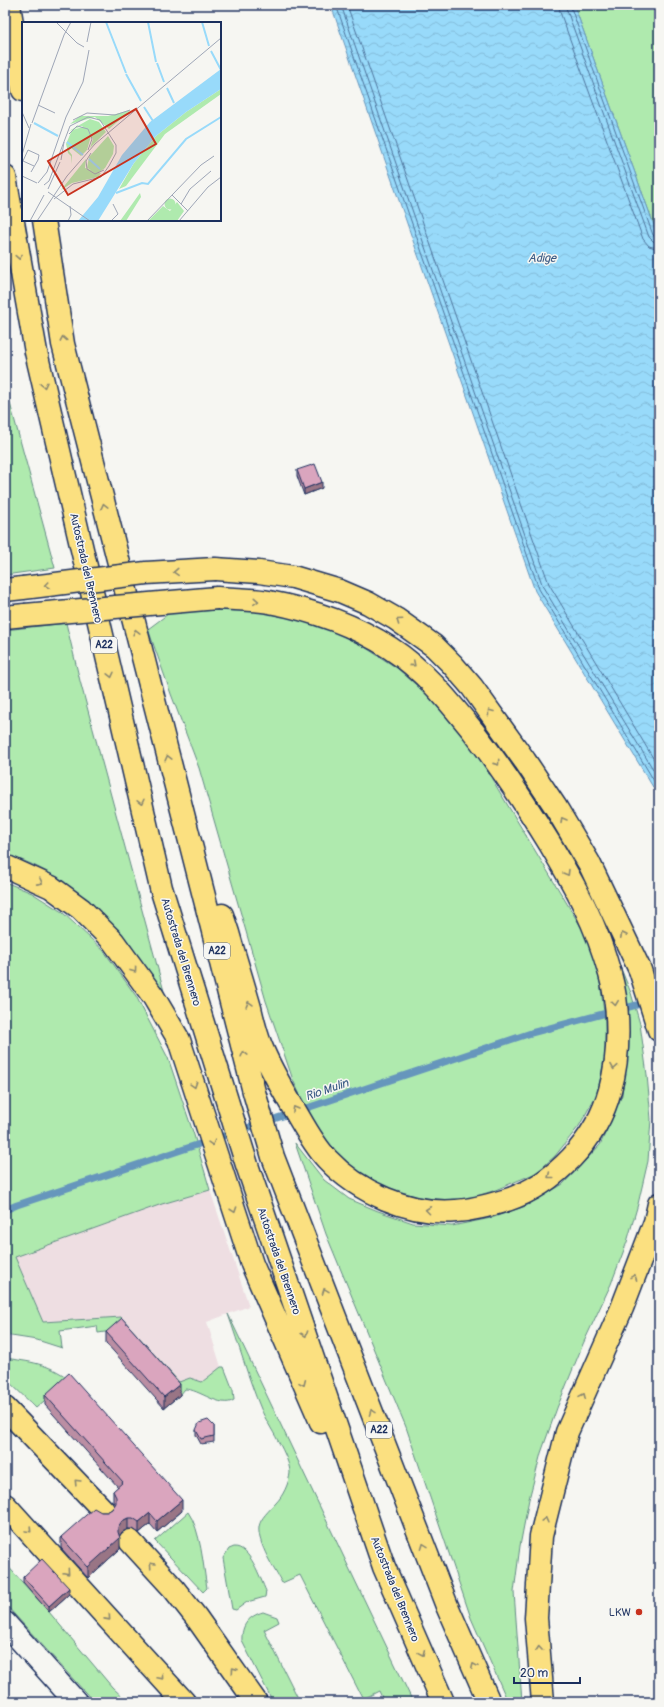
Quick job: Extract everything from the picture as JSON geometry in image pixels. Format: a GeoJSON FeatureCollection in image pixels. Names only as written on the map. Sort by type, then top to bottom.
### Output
{"type":"FeatureCollection","features":[{"type":"Feature","properties":{"kind":"highway"},"geometry":{"type":"LineString","coordinates":[[10,5],[22,83]]}},
{"type":"Feature","properties":{"kind":"highway","name":"Autostrada del Brennero"},"geometry":{"type":"LineString","coordinates":[[5,177],[36,352],[161,888],[247,1165],[384,1567],[443,1702]]}},
{"type":"Feature","properties":{"kind":"highway","name":"A22"},"geometry":{"type":"LineString","coordinates":[[44,221],[63,344],[181,810],[272,1157],[447,1606],[489,1702]]}},
{"type":"Feature","properties":{"kind":"highway"},"geometry":{"type":"LineString","coordinates":[[14,589],[146,573],[215,569],[259,572],[293,578],[340,591],[368,603],[396,619],[434,646],[452,664],[497,721],[555,806],[589,863],[640,970],[658,1026]]}},
{"type":"Feature","properties":{"kind":"highway"},"geometry":{"type":"LineString","coordinates":[[15,616],[217,598],[266,602],[305,610],[341,622],[391,648],[409,661],[431,681],[491,754],[520,795],[579,893],[596,929],[611,978],[618,1029],[615,1062],[610,1091],[597,1123],[585,1142],[570,1160],[548,1179],[516,1197],[482,1208],[454,1212],[429,1210],[402,1205],[376,1194],[342,1173],[326,1158],[312,1139],[277,1080],[260,1044],[228,933],[181,810]]}},
{"type":"Feature","properties":{"kind":"highway"},"geometry":{"type":"LineString","coordinates":[[5,866],[51,887],[81,909],[113,941],[153,996],[179,1040],[203,1112],[221,1173],[252,1264],[384,1567]]}},
{"type":"Feature","properties":{"kind":"highway"},"geometry":{"type":"LineString","coordinates":[[543,1702],[536,1618],[541,1536],[567,1432],[622,1308],[655,1222],[659,1204]]}},
{"type":"Feature","properties":{"kind":"highway"},"geometry":{"type":"LineString","coordinates":[[5,1408],[104,1510]]}},
{"type":"Feature","properties":{"kind":"highway"},"geometry":{"type":"LineString","coordinates":[[5,1505],[184,1702]]}},
{"type":"Feature","properties":{"kind":"highway"},"geometry":{"type":"LineString","coordinates":[[130,1541],[174,1589],[196,1617],[256,1702]]}},
{"type":"Feature","properties":{"kind":"main road"},"geometry":{"type":"LineString","coordinates":[[5,1623],[76,1702]]}},
{"type":"Feature","properties":{"kind":"shaded area"},"geometry":{"type":"Polygon","coordinates":[[[210,1190],[249,1306],[207,1322],[221,1367],[202,1382],[190,1378],[179,1382],[121,1317],[43,1322],[15,1257],[162,1204],[210,1190]]]}},
{"type":"Feature","properties":{"kind":"green space"},"geometry":{"type":"Polygon","coordinates":[[[574,5],[656,5],[659,15],[659,239],[574,5]]]}},
{"type":"Feature","properties":{"kind":"green space"},"geometry":{"type":"Polygon","coordinates":[[[5,385],[55,568],[5,575],[5,385]]]}},
{"type":"Feature","properties":{"kind":"green space"},"geometry":{"type":"Polygon","coordinates":[[[250,610],[306,621],[346,635],[397,668],[441,707],[478,756],[589,940],[600,982],[605,1020],[605,1054],[598,1092],[579,1126],[555,1156],[536,1173],[493,1191],[460,1201],[426,1200],[391,1190],[359,1172],[337,1153],[312,1120],[293,1080],[266,1001],[199,768],[148,629],[172,611],[250,610]]]}},
{"type":"Feature","properties":{"kind":"green space"},"geometry":{"type":"Polygon","coordinates":[[[66,623],[80,681],[165,995],[115,929],[78,893],[57,878],[33,865],[5,854],[5,630],[66,623]]]}},
{"type":"Feature","properties":{"kind":"green space"},"geometry":{"type":"Polygon","coordinates":[[[5,882],[32,893],[62,912],[104,951],[136,996],[168,1058],[194,1135],[210,1190],[162,1204],[15,1257],[43,1322],[121,1317],[179,1382],[190,1378],[202,1382],[221,1367],[224,1367],[233,1390],[234,1400],[223,1402],[185,1389],[180,1395],[119,1330],[98,1333],[97,1326],[60,1331],[62,1348],[37,1340],[5,1335],[5,882]]]}},
{"type":"Feature","properties":{"kind":"green space"},"geometry":{"type":"Polygon","coordinates":[[[617,959],[631,993],[640,1024],[651,1119],[648,1161],[627,1242],[611,1284],[583,1344],[557,1408],[541,1453],[529,1499],[520,1546],[514,1592],[522,1702],[508,1702],[471,1618],[406,1427],[326,1234],[295,1143],[324,1180],[349,1199],[413,1223],[452,1226],[491,1218],[526,1206],[563,1184],[600,1145],[622,1095],[627,1045],[624,997],[617,959]]]}},
{"type":"Feature","properties":{"kind":"green space"},"geometry":{"type":"Polygon","coordinates":[[[228,1314],[413,1702],[384,1702],[379,1691],[363,1699],[300,1575],[282,1583],[267,1556],[261,1541],[259,1527],[261,1520],[279,1500],[285,1489],[290,1473],[289,1466],[283,1450],[264,1416],[256,1397],[228,1314]]]}},
{"type":"Feature","properties":{"kind":"green space"},"geometry":{"type":"Polygon","coordinates":[[[5,1358],[46,1366],[69,1379],[36,1408],[5,1378],[5,1358]]]}},
{"type":"Feature","properties":{"kind":"green space"},"geometry":{"type":"Polygon","coordinates":[[[188,1512],[196,1528],[201,1548],[207,1588],[203,1592],[155,1541],[188,1512]]]}},
{"type":"Feature","properties":{"kind":"green space"},"geometry":{"type":"Polygon","coordinates":[[[234,1547],[240,1548],[250,1557],[266,1591],[265,1597],[247,1602],[236,1610],[232,1609],[223,1558],[229,1549],[234,1547]]]}},
{"type":"Feature","properties":{"kind":"green space"},"geometry":{"type":"Polygon","coordinates":[[[5,1563],[49,1612],[112,1687],[128,1702],[94,1702],[5,1604],[5,1563]]]}},
{"type":"Feature","properties":{"kind":"green space"},"geometry":{"type":"Polygon","coordinates":[[[263,1612],[277,1617],[279,1622],[264,1630],[300,1702],[273,1702],[242,1641],[243,1630],[247,1622],[254,1616],[263,1612]]]}},
{"type":"Feature","properties":{"kind":"water","name":"Adige"},"geometry":{"type":"Polygon","coordinates":[[[331,5],[574,5],[659,239],[659,797],[535,591],[331,5]]]}},
{"type":"Feature","properties":{"kind":"building"},"geometry":{"type":"Polygon","coordinates":[[[315,464],[322,482],[304,489],[297,470],[315,464]]]}},
{"type":"Feature","properties":{"kind":"building"},"geometry":{"type":"Polygon","coordinates":[[[122,1318],[180,1384],[164,1397],[106,1332],[122,1318]]]}},
{"type":"Feature","properties":{"kind":"building"},"geometry":{"type":"Polygon","coordinates":[[[69,1373],[182,1500],[157,1521],[150,1513],[139,1522],[133,1518],[128,1518],[122,1521],[118,1527],[120,1538],[88,1567],[61,1537],[94,1508],[101,1512],[107,1512],[112,1509],[116,1503],[116,1497],[113,1491],[123,1482],[45,1395],[69,1373]]]}},
{"type":"Feature","properties":{"kind":"building"},"geometry":{"type":"Polygon","coordinates":[[[208,1420],[214,1426],[214,1436],[201,1439],[196,1430],[199,1423],[208,1420]]]}},
{"type":"Feature","properties":{"kind":"building"},"geometry":{"type":"Polygon","coordinates":[[[42,1559],[69,1588],[49,1606],[23,1577],[42,1559]]]}},
{"type":"Feature","properties":{"kind":"waterway","name":"Rio Mulin"},"geometry":{"type":"LineString","coordinates":[[5,1210],[531,1033],[648,1002]]}},
{"type":"Feature","properties":{"kind":"place","name":"LKW"},"geometry":{"type":"Point","coordinates":[639,1612]}}]}
